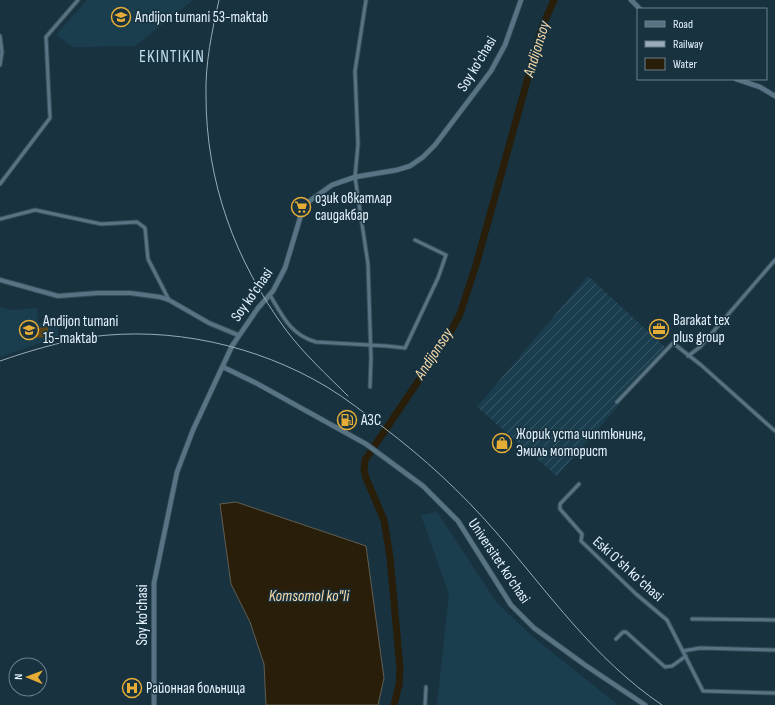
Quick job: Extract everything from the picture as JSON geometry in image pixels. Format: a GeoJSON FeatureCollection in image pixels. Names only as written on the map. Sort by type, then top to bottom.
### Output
{"type":"FeatureCollection","features":[{"type":"Feature","properties":{"kind":"main road","name":"Soy ko'chasi"},"geometry":{"type":"LineString","coordinates":[[154,705],[155,571],[177,472],[193,430],[238,335],[258,308],[270,295],[285,268],[304,205],[332,185],[355,177],[383,174],[410,166],[435,145],[491,71],[505,45],[521,0]]}},
{"type":"Feature","properties":{"kind":"main road"},"geometry":{"type":"LineString","coordinates":[[631,0],[639,8]]}},
{"type":"Feature","properties":{"kind":"main road"},"geometry":{"type":"LineString","coordinates":[[739,80],[760,87],[775,96]]}},
{"type":"Feature","properties":{"kind":"main road","name":"Universitet kо‘chasi"},"geometry":{"type":"LineString","coordinates":[[223,367],[256,383],[366,444],[423,486],[458,521],[511,605],[534,628],[585,665],[645,705]]}},
{"type":"Feature","properties":{"kind":"street"},"geometry":{"type":"LineString","coordinates":[[0,184],[50,118],[46,37],[78,0]]}},
{"type":"Feature","properties":{"kind":"street"},"geometry":{"type":"LineString","coordinates":[[366,0],[355,71],[358,144],[355,177],[368,264],[371,345],[370,386]]}},
{"type":"Feature","properties":{"kind":"street"},"geometry":{"type":"LineString","coordinates":[[0,36],[2,52],[0,65]]}},
{"type":"Feature","properties":{"kind":"street"},"geometry":{"type":"LineString","coordinates":[[0,219],[35,210],[101,224],[137,222],[144,228],[148,259],[169,300]]}},
{"type":"Feature","properties":{"kind":"street"},"geometry":{"type":"LineString","coordinates":[[270,295],[283,319],[298,335],[306,340],[405,348],[446,258],[445,254],[415,240]]}},
{"type":"Feature","properties":{"kind":"street"},"geometry":{"type":"LineString","coordinates":[[688,356],[700,346],[775,260]]}},
{"type":"Feature","properties":{"kind":"street"},"geometry":{"type":"LineString","coordinates":[[0,280],[58,296],[86,293],[130,293],[148,295],[169,300],[209,324],[238,335]]}},
{"type":"Feature","properties":{"kind":"street"},"geometry":{"type":"LineString","coordinates":[[617,402],[671,344],[676,344],[775,431]]}},
{"type":"Feature","properties":{"kind":"street","name":"Eski Oʻsh koʻchasi"},"geometry":{"type":"LineString","coordinates":[[579,484],[560,504],[560,510],[582,534],[581,541],[639,597],[662,615],[686,656],[703,691],[775,693]]}},
{"type":"Feature","properties":{"kind":"street"},"geometry":{"type":"LineString","coordinates":[[692,619],[775,620]]}},
{"type":"Feature","properties":{"kind":"street"},"geometry":{"type":"LineString","coordinates":[[616,639],[623,632],[626,632],[665,667],[672,666],[686,656]]}},
{"type":"Feature","properties":{"kind":"street"},"geometry":{"type":"LineString","coordinates":[[683,651],[700,648],[775,650]]}},
{"type":"Feature","properties":{"kind":"street"},"geometry":{"type":"LineString","coordinates":[[425,705],[426,687]]}},
{"type":"Feature","properties":{"kind":"shaded area","name":"Andijon tumani 53-maktab"},"geometry":{"type":"Polygon","coordinates":[[[87,0],[193,0],[135,46],[73,47],[56,35],[87,0]]]}},
{"type":"Feature","properties":{"kind":"shaded area"},"geometry":{"type":"Polygon","coordinates":[[[588,276],[666,348],[617,403],[619,405],[557,476],[477,407],[588,276]]]}},
{"type":"Feature","properties":{"kind":"shaded area","name":"Andijon tumani 15-maktab"},"geometry":{"type":"Polygon","coordinates":[[[0,307],[12,310],[37,308],[38,323],[58,322],[58,337],[0,357],[0,307]]]}},
{"type":"Feature","properties":{"kind":"shaded area"},"geometry":{"type":"Polygon","coordinates":[[[48,327],[48,337],[29,338],[29,329],[48,327]]]}},
{"type":"Feature","properties":{"kind":"shaded area"},"geometry":{"type":"Polygon","coordinates":[[[437,512],[497,603],[532,636],[618,705],[437,705],[449,594],[421,515],[437,512]]]}},
{"type":"Feature","properties":{"kind":"water","name":"Komsomol ko\"li"},"geometry":{"type":"Polygon","coordinates":[[[236,502],[366,546],[384,678],[378,705],[266,705],[264,664],[250,622],[231,584],[220,504],[236,502]]]}},
{"type":"Feature","properties":{"kind":"waterway","name":"Andijonsoy"},"geometry":{"type":"LineString","coordinates":[[394,705],[399,685],[400,669],[390,557],[384,520],[366,478],[364,470],[365,460],[446,340],[460,314],[476,265],[542,27],[554,0]]}},
{"type":"Feature","properties":{"kind":"railway"},"geometry":{"type":"LineString","coordinates":[[219,0],[208,60],[206,84],[207,128],[211,159],[227,219],[238,248],[268,304],[300,347],[348,396]]}},
{"type":"Feature","properties":{"kind":"railway"},"geometry":{"type":"LineString","coordinates":[[0,361],[67,341],[120,334],[151,334],[212,342],[272,360],[300,372],[342,396],[398,439],[442,476],[495,531],[553,601],[593,646],[637,687],[662,705]]}},
{"type":"Feature","properties":{"kind":"place","name":"Andijon tumani 53-maktab"},"geometry":{"type":"Point","coordinates":[121,17]}},
{"type":"Feature","properties":{"kind":"place","name":"озик овкатлар саидакбар"},"geometry":{"type":"Point","coordinates":[301,207]}},
{"type":"Feature","properties":{"kind":"place","name":"Barakat tex plus group"},"geometry":{"type":"Point","coordinates":[659,329]}},
{"type":"Feature","properties":{"kind":"place","name":"Andijon tumani 15-maktab"},"geometry":{"type":"Point","coordinates":[29,330]}},
{"type":"Feature","properties":{"kind":"place","name":"АЗС"},"geometry":{"type":"Point","coordinates":[347,420]}},
{"type":"Feature","properties":{"kind":"place","name":"Жорик уста чиптюнинг, Эмиль моторист"},"geometry":{"type":"Point","coordinates":[502,443]}},
{"type":"Feature","properties":{"kind":"place","name":"Районная больница"},"geometry":{"type":"Point","coordinates":[132,688]}},
{"type":"Feature","properties":{"kind":"district","name":"EKINTIKIN"},"geometry":{"type":"Point","coordinates":[172,57]}}]}
